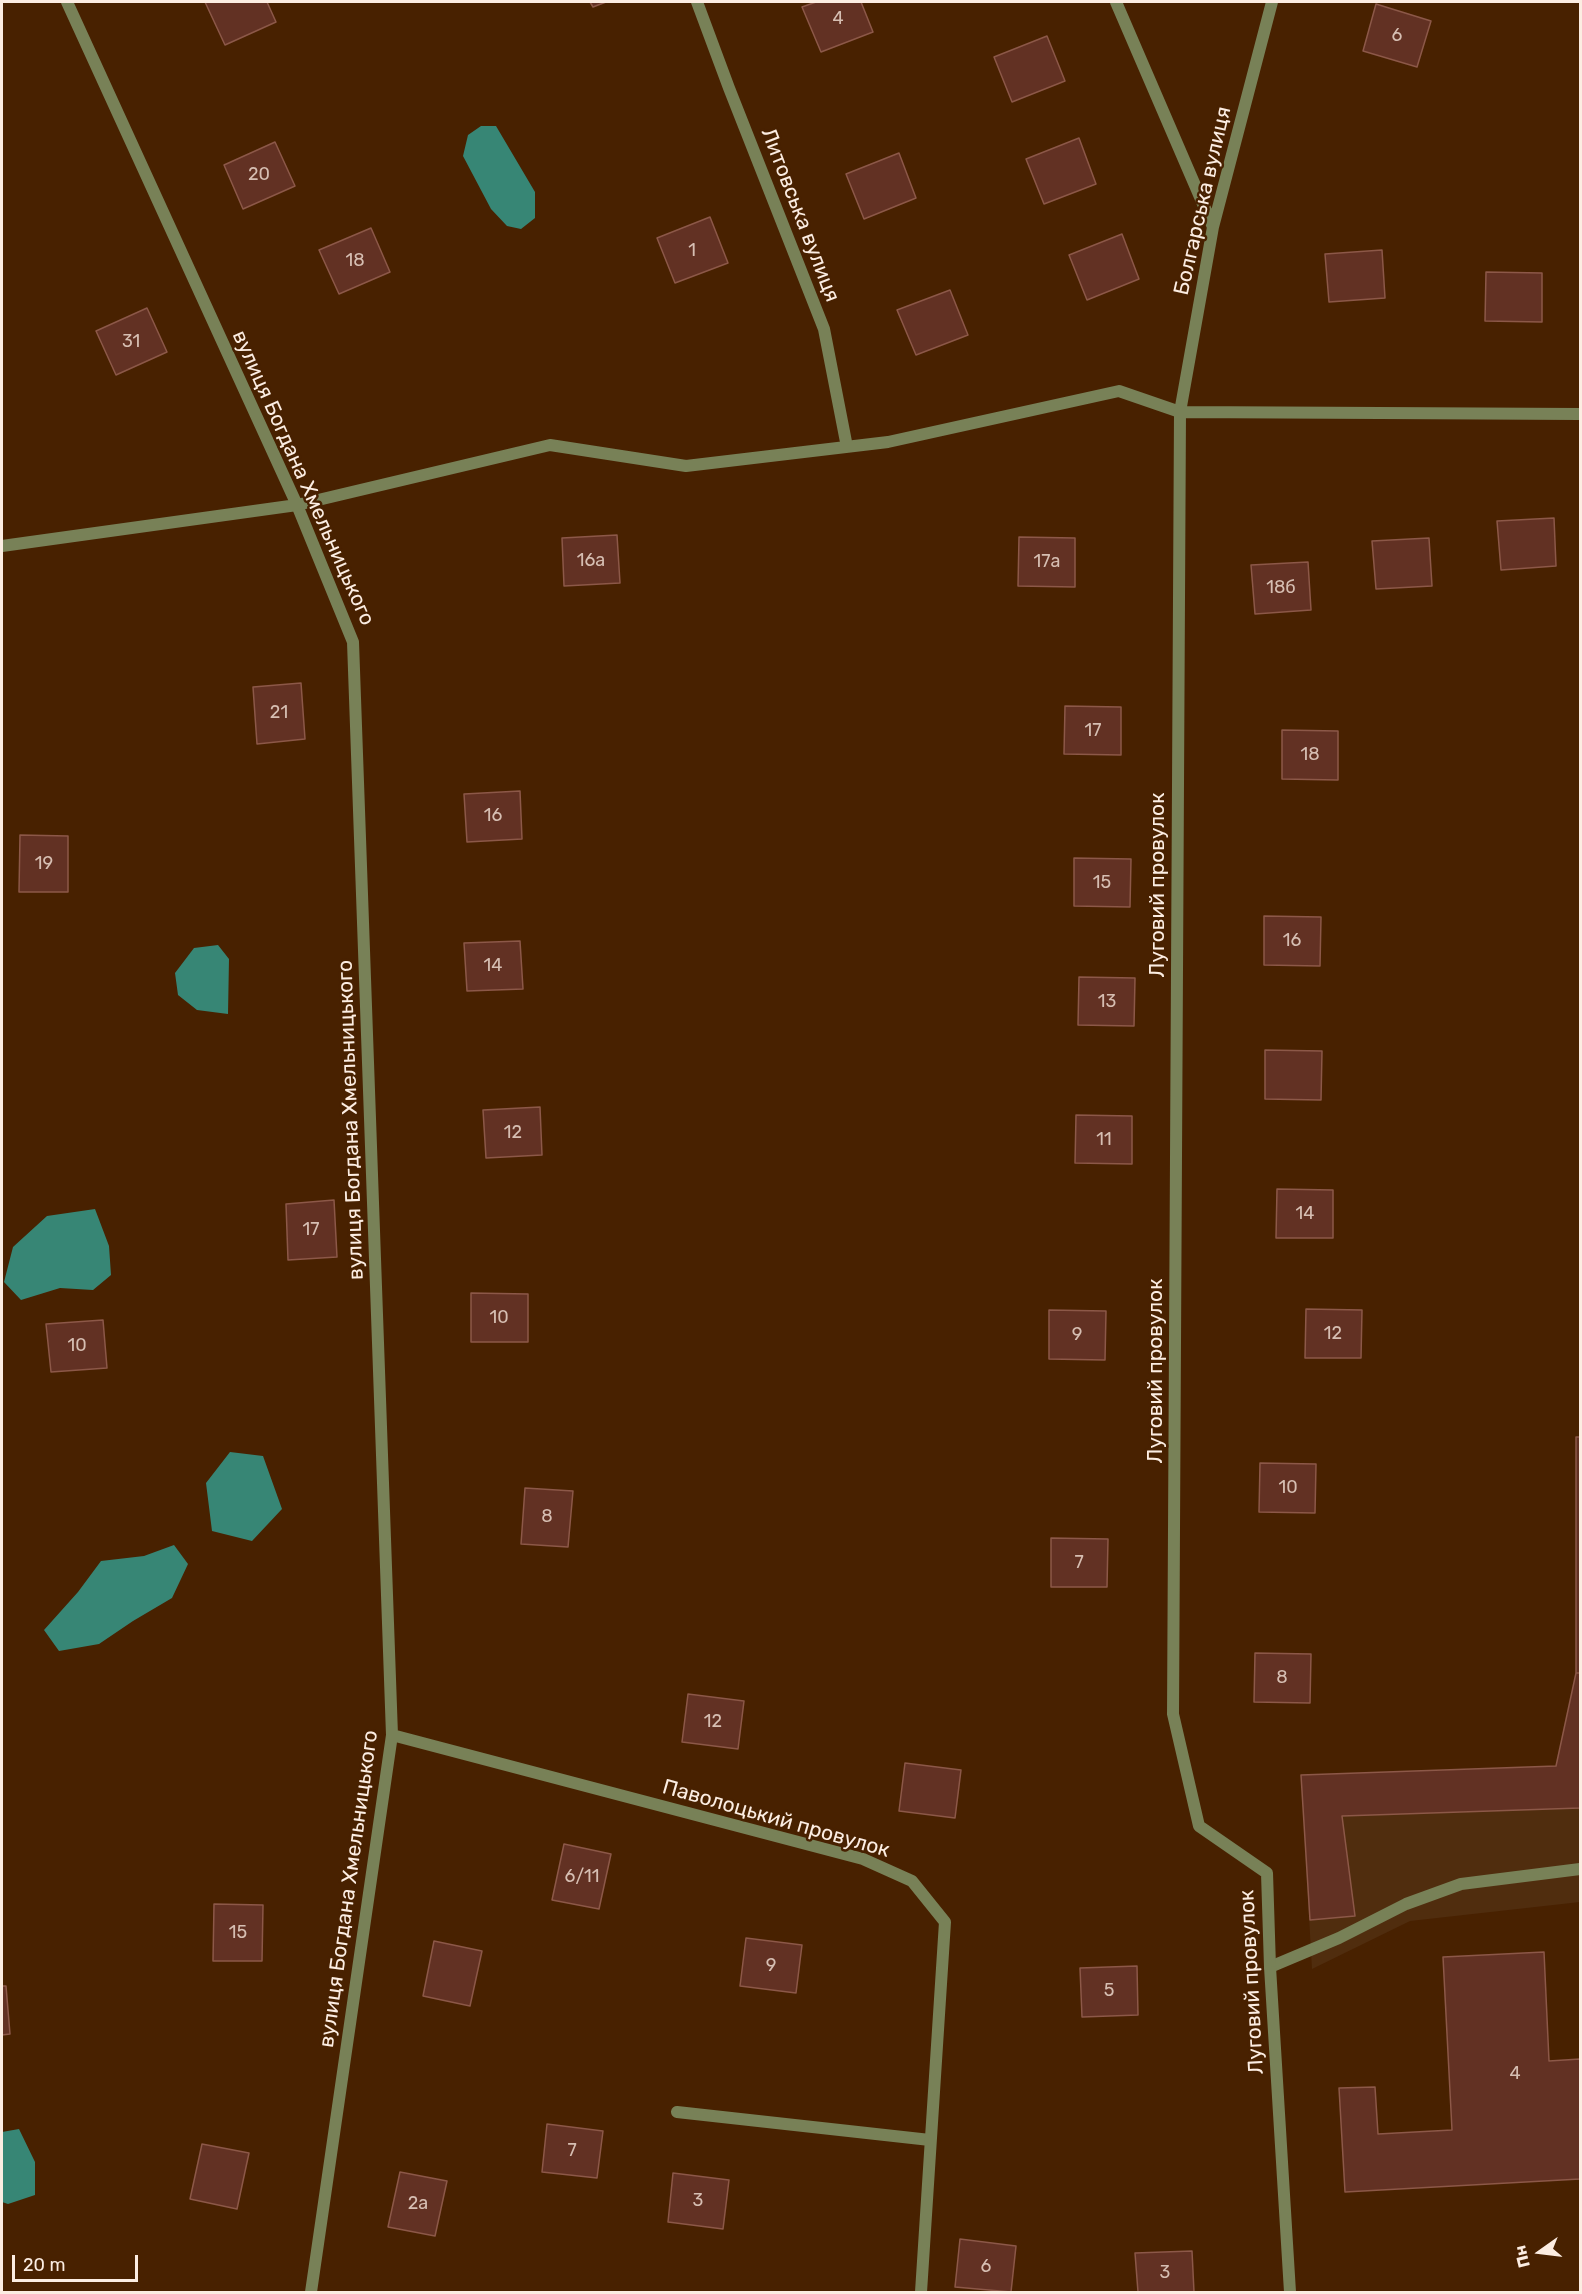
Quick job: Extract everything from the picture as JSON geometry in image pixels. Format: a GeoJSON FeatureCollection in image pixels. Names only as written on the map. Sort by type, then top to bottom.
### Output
{"type":"FeatureCollection","features":[{"type":"Feature","properties":{"kind":"street","name":"вулиця Богдана Хмельницького"},"geometry":{"type":"LineString","coordinates":[[67,2],[297,505],[353,642],[392,1735],[311,2292]]}},
{"type":"Feature","properties":{"kind":"street","name":"Литовська вулиця"},"geometry":{"type":"LineString","coordinates":[[697,2],[824,329],[847,447]]}},
{"type":"Feature","properties":{"kind":"street"},"geometry":{"type":"LineString","coordinates":[[1116,2],[1213,227]]}},
{"type":"Feature","properties":{"kind":"street","name":"Болгарська вулиця"},"geometry":{"type":"LineString","coordinates":[[1180,412],[1213,227],[1272,2]]}},
{"type":"Feature","properties":{"kind":"street"},"geometry":{"type":"LineString","coordinates":[[2,546],[297,505],[550,445],[686,466],[888,442],[1119,391],[1180,412],[1581,414]]}},
{"type":"Feature","properties":{"kind":"street","name":"Луговий провулок"},"geometry":{"type":"LineString","coordinates":[[1180,412],[1173,1714],[1199,1826],[1267,1873],[1270,1967],[1290,2292]]}},
{"type":"Feature","properties":{"kind":"street","name":"Паволоцький провулок"},"geometry":{"type":"LineString","coordinates":[[392,1735],[863,1859],[912,1881],[945,1922],[921,2292]]}},
{"type":"Feature","properties":{"kind":"street"},"geometry":{"type":"LineString","coordinates":[[1270,1967],[1339,1938],[1406,1905],[1461,1884],[1581,1869]]}},
{"type":"Feature","properties":{"kind":"street"},"geometry":{"type":"LineString","coordinates":[[677,2112],[930,2140]]}},
{"type":"Feature","properties":{"kind":"shaded area"},"geometry":{"type":"Polygon","coordinates":[[[1576,1437],[1580,1437],[1580,1902],[1410,1921],[1312,1969],[1301,1775],[1556,1766],[1576,1673],[1576,1437]]]}},
{"type":"Feature","properties":{"kind":"water"},"geometry":{"type":"Polygon","coordinates":[[[481,126],[496,126],[535,192],[535,218],[521,229],[507,226],[491,209],[463,156],[468,135],[481,126]]]}},
{"type":"Feature","properties":{"kind":"water"},"geometry":{"type":"Polygon","coordinates":[[[218,945],[229,959],[228,1014],[197,1010],[178,995],[175,973],[194,948],[218,945]]]}},
{"type":"Feature","properties":{"kind":"water"},"geometry":{"type":"Polygon","coordinates":[[[95,1209],[109,1246],[111,1275],[93,1290],[60,1288],[21,1300],[4,1282],[13,1247],[47,1216],[95,1209]]]}},
{"type":"Feature","properties":{"kind":"water"},"geometry":{"type":"Polygon","coordinates":[[[230,1452],[263,1456],[282,1509],[252,1541],[212,1531],[206,1483],[230,1452]]]}},
{"type":"Feature","properties":{"kind":"water"},"geometry":{"type":"Polygon","coordinates":[[[174,1545],[188,1564],[172,1598],[99,1644],[59,1651],[44,1630],[78,1592],[101,1561],[144,1556],[174,1545]]]}},
{"type":"Feature","properties":{"kind":"water"},"geometry":{"type":"Polygon","coordinates":[[[19,2129],[35,2162],[35,2195],[8,2204],[2,2202],[2,2132],[19,2129]]]}},
{"type":"Feature","properties":{"kind":"building"},"geometry":{"type":"Polygon","coordinates":[[[205,2],[267,2],[276,22],[225,45],[205,2]]]}},
{"type":"Feature","properties":{"kind":"building"},"geometry":{"type":"Polygon","coordinates":[[[590,2],[606,2],[593,7],[590,2]]]}},
{"type":"Feature","properties":{"kind":"building"},"geometry":{"type":"Polygon","coordinates":[[[816,2],[861,2],[873,32],[821,52],[802,7],[816,2]]]}},
{"type":"Feature","properties":{"kind":"building"},"geometry":{"type":"Polygon","coordinates":[[[1376,4],[1431,21],[1417,67],[1363,51],[1376,4]]]}},
{"type":"Feature","properties":{"kind":"building"},"geometry":{"type":"Polygon","coordinates":[[[1047,36],[1065,81],[1012,102],[994,57],[1047,36]]]}},
{"type":"Feature","properties":{"kind":"building"},"geometry":{"type":"Polygon","coordinates":[[[1079,138],[1096,184],[1044,204],[1026,159],[1079,138]]]}},
{"type":"Feature","properties":{"kind":"building"},"geometry":{"type":"Polygon","coordinates":[[[275,142],[295,186],[243,209],[224,165],[275,142]]]}},
{"type":"Feature","properties":{"kind":"building"},"geometry":{"type":"Polygon","coordinates":[[[899,153],[916,198],[864,219],[846,174],[899,153]]]}},
{"type":"Feature","properties":{"kind":"building"},"geometry":{"type":"Polygon","coordinates":[[[710,217],[728,263],[675,283],[657,238],[710,217]]]}},
{"type":"Feature","properties":{"kind":"building"},"geometry":{"type":"Polygon","coordinates":[[[371,228],[390,272],[339,294],[319,250],[371,228]]]}},
{"type":"Feature","properties":{"kind":"building"},"geometry":{"type":"Polygon","coordinates":[[[1122,234],[1139,279],[1087,300],[1069,255],[1122,234]]]}},
{"type":"Feature","properties":{"kind":"building"},"geometry":{"type":"Polygon","coordinates":[[[1382,250],[1385,298],[1329,302],[1325,254],[1382,250]]]}},
{"type":"Feature","properties":{"kind":"building"},"geometry":{"type":"Polygon","coordinates":[[[1486,272],[1542,273],[1542,322],[1485,321],[1486,272]]]}},
{"type":"Feature","properties":{"kind":"building"},"geometry":{"type":"Polygon","coordinates":[[[950,290],[968,335],[916,355],[897,310],[950,290]]]}},
{"type":"Feature","properties":{"kind":"building"},"geometry":{"type":"Polygon","coordinates":[[[147,308],[167,352],[116,375],[96,331],[147,308]]]}},
{"type":"Feature","properties":{"kind":"building"},"geometry":{"type":"Polygon","coordinates":[[[1554,518],[1556,566],[1501,570],[1497,521],[1554,518]]]}},
{"type":"Feature","properties":{"kind":"building"},"geometry":{"type":"Polygon","coordinates":[[[617,535],[620,583],[564,586],[562,538],[617,535]]]}},
{"type":"Feature","properties":{"kind":"building"},"geometry":{"type":"Polygon","coordinates":[[[1019,537],[1075,538],[1075,587],[1018,586],[1019,537]]]}},
{"type":"Feature","properties":{"kind":"building"},"geometry":{"type":"Polygon","coordinates":[[[1429,538],[1432,586],[1376,589],[1372,541],[1429,538]]]}},
{"type":"Feature","properties":{"kind":"building"},"geometry":{"type":"Polygon","coordinates":[[[1308,562],[1311,610],[1255,614],[1251,565],[1308,562]]]}},
{"type":"Feature","properties":{"kind":"building"},"geometry":{"type":"Polygon","coordinates":[[[301,683],[305,739],[257,744],[253,687],[301,683]]]}},
{"type":"Feature","properties":{"kind":"building"},"geometry":{"type":"Polygon","coordinates":[[[1065,706],[1121,707],[1121,755],[1064,754],[1065,706]]]}},
{"type":"Feature","properties":{"kind":"building"},"geometry":{"type":"Polygon","coordinates":[[[1282,730],[1338,731],[1338,780],[1282,779],[1282,730]]]}},
{"type":"Feature","properties":{"kind":"building"},"geometry":{"type":"Polygon","coordinates":[[[520,791],[522,839],[467,842],[464,794],[520,791]]]}},
{"type":"Feature","properties":{"kind":"building"},"geometry":{"type":"Polygon","coordinates":[[[20,835],[68,836],[68,892],[19,892],[20,835]]]}},
{"type":"Feature","properties":{"kind":"building"},"geometry":{"type":"Polygon","coordinates":[[[1074,858],[1131,859],[1130,907],[1074,906],[1074,858]]]}},
{"type":"Feature","properties":{"kind":"building"},"geometry":{"type":"Polygon","coordinates":[[[1264,916],[1321,917],[1320,966],[1264,965],[1264,916]]]}},
{"type":"Feature","properties":{"kind":"building"},"geometry":{"type":"Polygon","coordinates":[[[520,941],[523,989],[467,991],[464,943],[520,941]]]}},
{"type":"Feature","properties":{"kind":"building"},"geometry":{"type":"Polygon","coordinates":[[[1079,977],[1135,978],[1134,1026],[1078,1025],[1079,977]]]}},
{"type":"Feature","properties":{"kind":"building"},"geometry":{"type":"Polygon","coordinates":[[[1265,1050],[1322,1051],[1321,1100],[1265,1099],[1265,1050]]]}},
{"type":"Feature","properties":{"kind":"building"},"geometry":{"type":"Polygon","coordinates":[[[540,1107],[542,1155],[486,1158],[483,1110],[540,1107]]]}},
{"type":"Feature","properties":{"kind":"building"},"geometry":{"type":"Polygon","coordinates":[[[1076,1115],[1132,1116],[1132,1164],[1075,1163],[1076,1115]]]}},
{"type":"Feature","properties":{"kind":"building"},"geometry":{"type":"Polygon","coordinates":[[[1277,1189],[1333,1190],[1333,1238],[1276,1238],[1277,1189]]]}},
{"type":"Feature","properties":{"kind":"building"},"geometry":{"type":"Polygon","coordinates":[[[334,1200],[337,1257],[288,1260],[286,1204],[334,1200]]]}},
{"type":"Feature","properties":{"kind":"building"},"geometry":{"type":"Polygon","coordinates":[[[471,1293],[528,1294],[528,1342],[471,1342],[471,1293]]]}},
{"type":"Feature","properties":{"kind":"building"},"geometry":{"type":"Polygon","coordinates":[[[1306,1309],[1362,1310],[1361,1358],[1305,1358],[1306,1309]]]}},
{"type":"Feature","properties":{"kind":"building"},"geometry":{"type":"Polygon","coordinates":[[[1049,1310],[1106,1311],[1105,1360],[1049,1359],[1049,1310]]]}},
{"type":"Feature","properties":{"kind":"building"},"geometry":{"type":"Polygon","coordinates":[[[103,1320],[107,1368],[51,1372],[46,1324],[103,1320]]]}},
{"type":"Feature","properties":{"kind":"building"},"geometry":{"type":"Polygon","coordinates":[[[1576,1437],[1580,1437],[1580,1673],[1576,1673],[1576,1437]]]}},
{"type":"Feature","properties":{"kind":"building"},"geometry":{"type":"Polygon","coordinates":[[[1260,1463],[1316,1464],[1315,1513],[1259,1512],[1260,1463]]]}},
{"type":"Feature","properties":{"kind":"building"},"geometry":{"type":"Polygon","coordinates":[[[525,1488],[573,1491],[568,1547],[521,1544],[525,1488]]]}},
{"type":"Feature","properties":{"kind":"building"},"geometry":{"type":"Polygon","coordinates":[[[1051,1538],[1108,1539],[1107,1587],[1051,1587],[1051,1538]]]}},
{"type":"Feature","properties":{"kind":"building"},"geometry":{"type":"Polygon","coordinates":[[[1255,1653],[1311,1654],[1310,1703],[1254,1702],[1255,1653]]]}},
{"type":"Feature","properties":{"kind":"building"},"geometry":{"type":"Polygon","coordinates":[[[1576,1673],[1580,1673],[1580,1808],[1342,1816],[1355,1916],[1310,1920],[1301,1775],[1556,1766],[1576,1673]]]}},
{"type":"Feature","properties":{"kind":"building"},"geometry":{"type":"Polygon","coordinates":[[[688,1694],[744,1701],[738,1749],[682,1742],[688,1694]]]}},
{"type":"Feature","properties":{"kind":"building"},"geometry":{"type":"Polygon","coordinates":[[[905,1763],[961,1770],[955,1818],[899,1811],[905,1763]]]}},
{"type":"Feature","properties":{"kind":"building"},"geometry":{"type":"Polygon","coordinates":[[[564,1844],[611,1854],[599,1909],[552,1900],[564,1844]]]}},
{"type":"Feature","properties":{"kind":"building"},"geometry":{"type":"Polygon","coordinates":[[[214,1904],[263,1905],[262,1961],[213,1961],[214,1904]]]}},
{"type":"Feature","properties":{"kind":"building"},"geometry":{"type":"Polygon","coordinates":[[[746,1938],[802,1945],[796,1993],[740,1986],[746,1938]]]}},
{"type":"Feature","properties":{"kind":"building"},"geometry":{"type":"Polygon","coordinates":[[[434,1941],[482,1951],[470,2006],[423,1996],[434,1941]]]}},
{"type":"Feature","properties":{"kind":"building"},"geometry":{"type":"Polygon","coordinates":[[[1544,1952],[1549,2061],[1580,2059],[1580,2179],[1345,2192],[1339,2088],[1375,2087],[1378,2134],[1452,2130],[1443,1957],[1544,1952]]]}},
{"type":"Feature","properties":{"kind":"building"},"geometry":{"type":"Polygon","coordinates":[[[1137,1966],[1138,2015],[1082,2017],[1080,1968],[1137,1966]]]}},
{"type":"Feature","properties":{"kind":"building"},"geometry":{"type":"Polygon","coordinates":[[[2,1986],[6,1986],[10,2034],[2,2035],[2,1986]]]}},
{"type":"Feature","properties":{"kind":"building"},"geometry":{"type":"Polygon","coordinates":[[[547,2124],[603,2131],[597,2178],[542,2172],[547,2124]]]}},
{"type":"Feature","properties":{"kind":"building"},"geometry":{"type":"Polygon","coordinates":[[[202,2144],[249,2153],[237,2209],[190,2199],[202,2144]]]}},
{"type":"Feature","properties":{"kind":"building"},"geometry":{"type":"Polygon","coordinates":[[[400,2172],[447,2181],[435,2236],[388,2227],[400,2172]]]}},
{"type":"Feature","properties":{"kind":"building"},"geometry":{"type":"Polygon","coordinates":[[[673,2173],[729,2180],[723,2229],[668,2222],[673,2173]]]}},
{"type":"Feature","properties":{"kind":"building"},"geometry":{"type":"Polygon","coordinates":[[[960,2239],[1016,2246],[1011,2292],[955,2287],[960,2239]]]}},
{"type":"Feature","properties":{"kind":"building"},"geometry":{"type":"Polygon","coordinates":[[[1192,2251],[1194,2292],[1138,2292],[1135,2253],[1192,2251]]]}}]}
